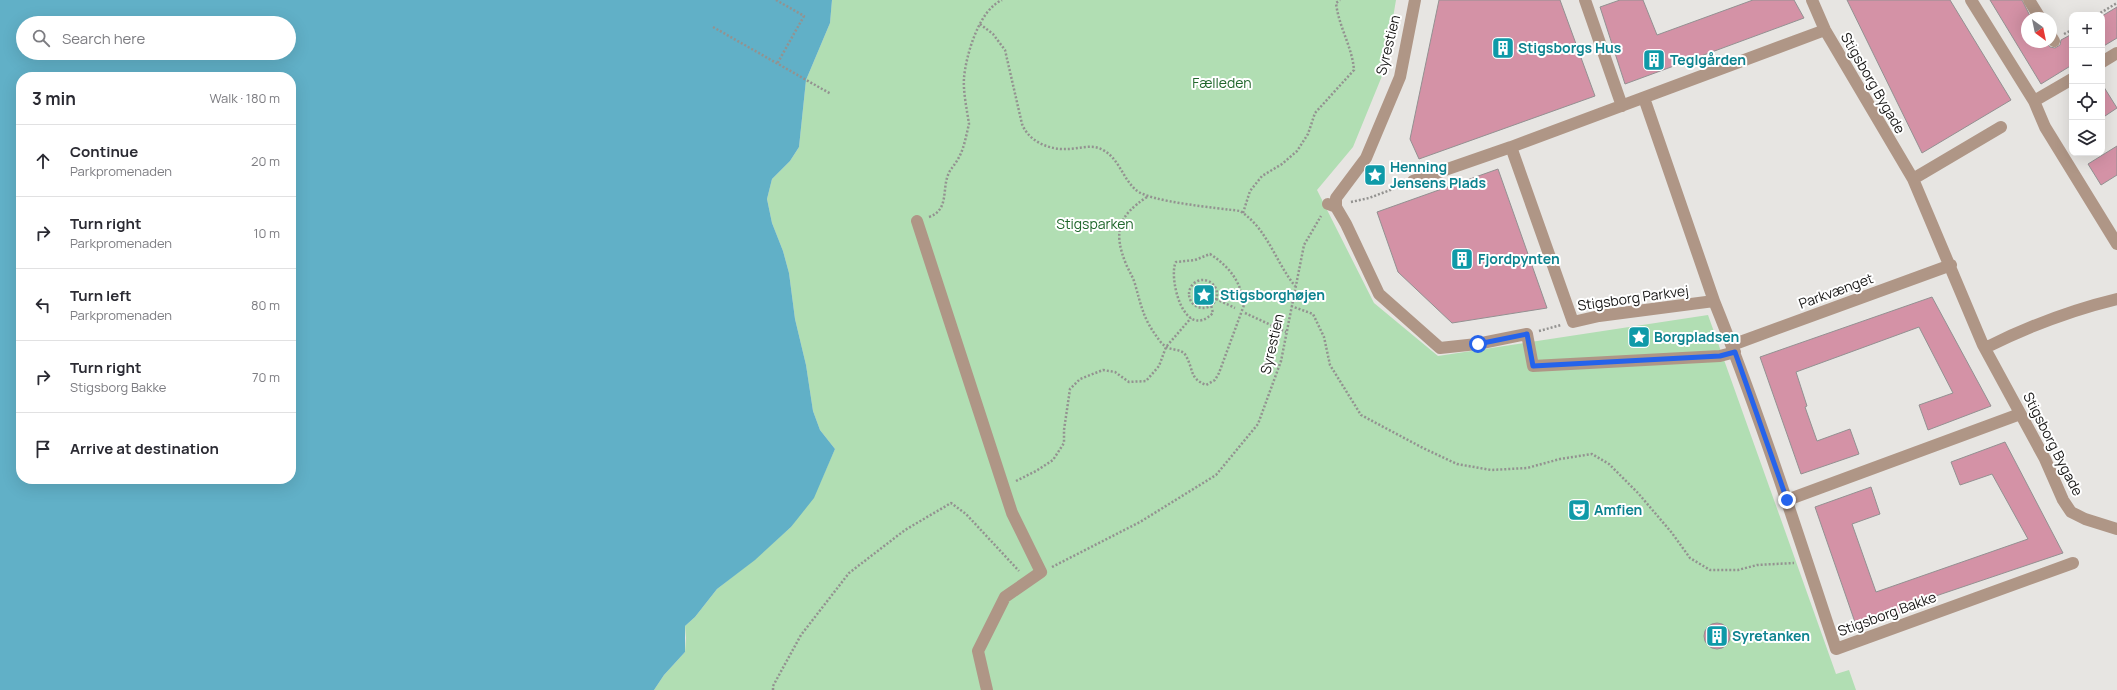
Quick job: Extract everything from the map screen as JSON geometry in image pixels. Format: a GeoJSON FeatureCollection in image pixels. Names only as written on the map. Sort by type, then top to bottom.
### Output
{"type":"FeatureCollection","features":[{"type":"Feature","properties":{"kind":"street"},"geometry":{"type":"LineString","coordinates":[[1415,0],[1400,77],[1366,158],[1336,198],[1332,206],[1379,294],[1440,348],[1478,344],[1527,334]]}},
{"type":"Feature","properties":{"kind":"street"},"geometry":{"type":"LineString","coordinates":[[1585,0],[1622,106]]}},
{"type":"Feature","properties":{"kind":"street","name":"Stigsborg Bygade"},"geometry":{"type":"LineString","coordinates":[[1812,0],[1825,30],[1913,178],[1985,348],[2045,460],[2063,500],[2071,512],[2085,519],[2117,528]]}},
{"type":"Feature","properties":{"kind":"street"},"geometry":{"type":"LineString","coordinates":[[1971,0],[2034,101],[2045,127],[2117,244]]}},
{"type":"Feature","properties":{"kind":"street"},"geometry":{"type":"LineString","coordinates":[[2029,0],[2036,12]]}},
{"type":"Feature","properties":{"kind":"street"},"geometry":{"type":"LineString","coordinates":[[1413,181],[1511,147],[1825,30]]}},
{"type":"Feature","properties":{"kind":"street"},"geometry":{"type":"LineString","coordinates":[[2105,60],[2117,53]]}},
{"type":"Feature","properties":{"kind":"street"},"geometry":{"type":"LineString","coordinates":[[2034,101],[2069,81]]}},
{"type":"Feature","properties":{"kind":"street","name":"Stigsborg Parkvej"},"geometry":{"type":"LineString","coordinates":[[1644,98],[1714,301],[1733,349]]}},
{"type":"Feature","properties":{"kind":"street"},"geometry":{"type":"LineString","coordinates":[[1913,178],[2001,127]]}},
{"type":"Feature","properties":{"kind":"street","name":"Stigsborg Parkvej"},"geometry":{"type":"LineString","coordinates":[[1511,147],[1573,322],[1599,316],[1714,301]]}},
{"type":"Feature","properties":{"kind":"street"},"geometry":{"type":"LineString","coordinates":[[917,221],[1012,513],[1041,572],[1027,580],[1005,597],[978,651],[987,690]]}},
{"type":"Feature","properties":{"kind":"street","name":"Parkvænget"},"geometry":{"type":"LineString","coordinates":[[1527,334],[1533,366],[1720,356],[1733,349],[1951,265]]}},
{"type":"Feature","properties":{"kind":"street"},"geometry":{"type":"LineString","coordinates":[[1985,348],[2017,332],[2082,307],[2117,299]]}},
{"type":"Feature","properties":{"kind":"street","name":"Stigsborg Bakke"},"geometry":{"type":"LineString","coordinates":[[1733,349],[1787,500],[1836,649],[2073,563]]}},
{"type":"Feature","properties":{"kind":"street"},"geometry":{"type":"LineString","coordinates":[[1787,500],[2020,414]]}},
{"type":"Feature","properties":{"kind":"path"},"geometry":{"type":"LineString","coordinates":[[776,0],[804,16],[777,64]]}},
{"type":"Feature","properties":{"kind":"path"},"geometry":{"type":"LineString","coordinates":[[917,221],[932,216],[945,201],[947,176],[963,149],[969,124],[964,78],[974,33],[992,7],[1002,0]]}},
{"type":"Feature","properties":{"kind":"path"},"geometry":{"type":"LineString","coordinates":[[1243,213],[1250,191],[1262,176],[1282,164],[1297,151],[1308,134],[1315,113],[1354,70],[1353,55],[1338,20],[1335,1],[1340,0]]}},
{"type":"Feature","properties":{"kind":"path"},"geometry":{"type":"LineString","coordinates":[[2102,12],[2117,3]]}},
{"type":"Feature","properties":{"kind":"path"},"geometry":{"type":"LineString","coordinates":[[980,24],[993,34],[1005,50],[1022,124],[1030,136],[1039,144],[1053,148],[1101,149],[1113,157],[1131,186],[1147,197],[1243,213],[1251,218],[1263,233],[1283,271],[1295,286]]}},
{"type":"Feature","properties":{"kind":"path"},"geometry":{"type":"LineString","coordinates":[[713,27],[831,94]]}},
{"type":"Feature","properties":{"kind":"path"},"geometry":{"type":"LineString","coordinates":[[1332,206],[1369,198],[1413,181]]}},
{"type":"Feature","properties":{"kind":"path"},"geometry":{"type":"LineString","coordinates":[[1147,197],[1126,212],[1121,223],[1122,252],[1135,284],[1141,309],[1149,325],[1166,347],[1181,351],[1186,356],[1193,375],[1198,382],[1206,385],[1214,380],[1219,372],[1244,305],[1242,294],[1231,270],[1210,254],[1195,260],[1176,262],[1173,270],[1182,309],[1196,321],[1206,320],[1213,313],[1211,305]]}},
{"type":"Feature","properties":{"kind":"path","name":"Syrestien"},"geometry":{"type":"LineString","coordinates":[[1041,572],[1140,522],[1216,475],[1258,424],[1281,361],[1304,245],[1332,206]]}},
{"type":"Feature","properties":{"kind":"path"},"geometry":{"type":"LineString","coordinates":[[1204,280],[1211,282],[1215,286],[1217,293],[1216,299],[1211,305],[1205,308],[1198,307],[1193,303],[1189,290],[1192,285],[1198,281],[1204,280]]}},
{"type":"Feature","properties":{"kind":"path"},"geometry":{"type":"LineString","coordinates":[[1216,299],[1235,308]]}},
{"type":"Feature","properties":{"kind":"path"},"geometry":{"type":"LineString","coordinates":[[1291,306],[1313,314],[1324,336],[1330,365],[1360,415],[1423,448],[1457,464],[1491,470],[1527,468],[1560,459],[1592,454],[1610,464],[1638,493],[1672,533],[1690,558],[1710,570],[1738,570],[1757,565],[1807,563]]}},
{"type":"Feature","properties":{"kind":"path"},"geometry":{"type":"LineString","coordinates":[[1245,313],[1286,332]]}},
{"type":"Feature","properties":{"kind":"path"},"geometry":{"type":"LineString","coordinates":[[1003,486],[1036,471],[1053,460],[1064,443],[1064,430],[1070,389],[1080,379],[1103,370],[1115,372],[1129,382],[1146,381],[1159,366],[1166,347],[1191,318]]}},
{"type":"Feature","properties":{"kind":"path"},"geometry":{"type":"LineString","coordinates":[[1527,334],[1573,322]]}},
{"type":"Feature","properties":{"kind":"path"},"geometry":{"type":"LineString","coordinates":[[772,690],[801,635],[849,573],[905,530],[951,503],[966,514],[1027,580]]}},
{"type":"Feature","properties":{"kind":"green space","name":"Stigsparken"},"geometry":{"type":"Polygon","coordinates":[[[832,0],[1396,0],[1384,71],[1353,147],[1317,190],[1374,303],[1438,356],[1708,315],[1836,674],[1849,670],[1856,690],[654,690],[664,675],[685,652],[685,626],[695,617],[717,589],[754,560],[791,527],[820,483],[835,449],[820,430],[813,411],[806,365],[795,319],[789,273],[783,251],[772,223],[767,199],[772,179],[790,161],[799,147],[806,80],[830,23],[832,0]]]}},
{"type":"Feature","properties":{"kind":"water"},"geometry":{"type":"Polygon","coordinates":[[[0,0],[832,0],[830,23],[806,80],[799,147],[790,161],[772,179],[767,199],[772,223],[783,251],[789,273],[795,319],[806,365],[813,411],[820,430],[835,449],[814,498],[791,527],[755,560],[717,589],[695,617],[685,626],[685,652],[664,675],[654,690],[0,690],[0,0]]]}},
{"type":"Feature","properties":{"kind":"building","name":"Stigsborgs Hus"},"geometry":{"type":"Polygon","coordinates":[[[1439,0],[1560,0],[1595,96],[1419,159],[1410,139],[1439,0]]]}},
{"type":"Feature","properties":{"kind":"building","name":"Teglgården"},"geometry":{"type":"Polygon","coordinates":[[[1620,0],[1643,0],[1657,35],[1753,0],[1794,0],[1804,18],[1625,84],[1600,7],[1620,0]]]}},
{"type":"Feature","properties":{"kind":"building"},"geometry":{"type":"Polygon","coordinates":[[[1847,0],[1950,0],[2011,100],[1922,153],[1847,0]]]}},
{"type":"Feature","properties":{"kind":"building"},"geometry":{"type":"Polygon","coordinates":[[[1990,0],[2022,0],[2028,12],[2021,12],[2021,48],[2057,48],[2060,45],[2061,40],[2069,36],[2069,67],[2041,84],[1990,0]]]}},
{"type":"Feature","properties":{"kind":"building"},"geometry":{"type":"Polygon","coordinates":[[[2117,7],[2117,38],[2105,45],[2105,14],[2117,7]]]}},
{"type":"Feature","properties":{"kind":"building"},"geometry":{"type":"Polygon","coordinates":[[[2105,89],[2117,108],[2105,116],[2105,89]]]}},
{"type":"Feature","properties":{"kind":"building"},"geometry":{"type":"Polygon","coordinates":[[[2117,146],[2117,175],[2101,185],[2088,164],[2101,156],[2105,156],[2105,153],[2117,146]]]}},
{"type":"Feature","properties":{"kind":"building","name":"Fjordpynten"},"geometry":{"type":"Polygon","coordinates":[[[1498,169],[1547,308],[1452,323],[1398,272],[1377,212],[1498,169]]]}},
{"type":"Feature","properties":{"kind":"building"},"geometry":{"type":"Polygon","coordinates":[[[1932,297],[1991,406],[1928,430],[1919,405],[1953,393],[1919,327],[1796,372],[1807,406],[1805,407],[1817,441],[1850,429],[1859,454],[1801,474],[1760,357],[1932,297]]]}},
{"type":"Feature","properties":{"kind":"building"},"geometry":{"type":"Polygon","coordinates":[[[2005,442],[2063,553],[1912,604],[1913,608],[1857,628],[1815,507],[1871,487],[1880,514],[1852,524],[1876,592],[2028,539],[1992,474],[1960,485],[1951,462],[2005,442]]]}},
{"type":"Feature","properties":{"kind":"building","name":"Syretanken"},"geometry":{"type":"Polygon","coordinates":[[[1717,623],[1726,627],[1730,636],[1726,645],[1717,649],[1708,645],[1704,636],[1708,627],[1717,623]]]}},
{"type":"Feature","properties":{"kind":"place","name":"Stigsborgs Hus"},"geometry":{"type":"Point","coordinates":[1503,48]}},
{"type":"Feature","properties":{"kind":"place","name":"Teglgården"},"geometry":{"type":"Point","coordinates":[1654,60]}},
{"type":"Feature","properties":{"kind":"place","name":"Henning Jensens Plads"},"geometry":{"type":"Point","coordinates":[1375,175]}},
{"type":"Feature","properties":{"kind":"place","name":"Fjordpynten"},"geometry":{"type":"Point","coordinates":[1462,259]}},
{"type":"Feature","properties":{"kind":"place","name":"Stigsborghøjen"},"geometry":{"type":"Point","coordinates":[1204,295]}},
{"type":"Feature","properties":{"kind":"place","name":"Borgpladsen"},"geometry":{"type":"Point","coordinates":[1639,337]}},
{"type":"Feature","properties":{"kind":"place","name":"Amfien"},"geometry":{"type":"Point","coordinates":[1579,510]}},
{"type":"Feature","properties":{"kind":"place","name":"Syretanken"},"geometry":{"type":"Point","coordinates":[1717,636]}},
{"type":"Feature","properties":{"kind":"route"},"geometry":{"type":"LineString","coordinates":[[1478,344],[1527,334],[1533,366],[1720,356],[1735,352],[1787,500]]}},
{"type":"Feature","properties":{"kind":"park label","name":"Fælleden"},"geometry":{"type":"Point","coordinates":[1222,83]}}]}
